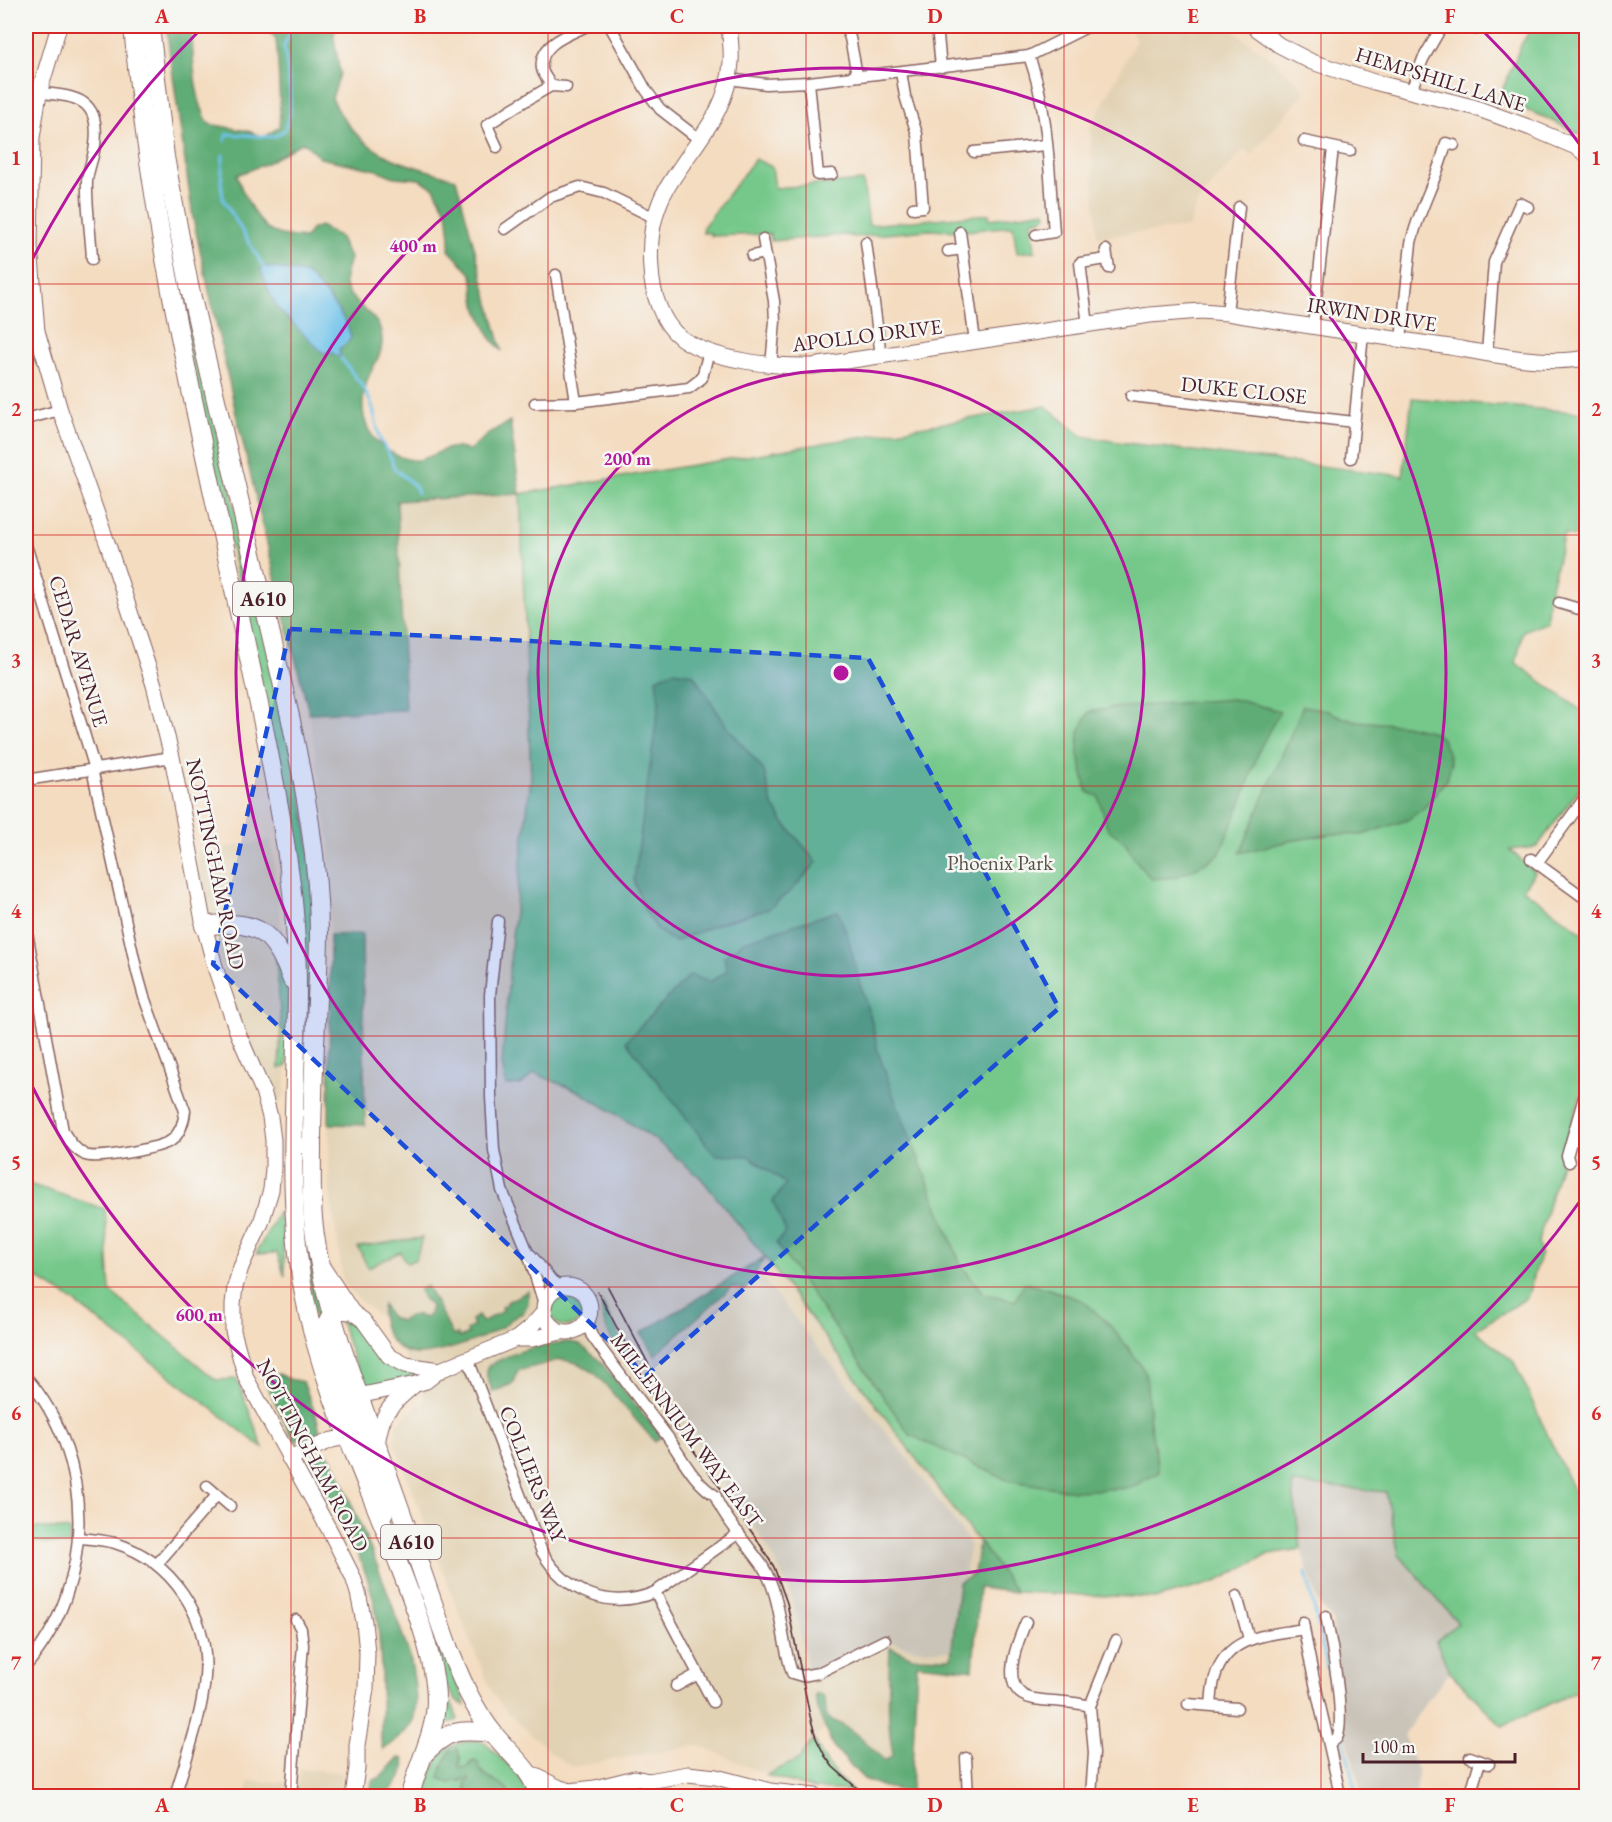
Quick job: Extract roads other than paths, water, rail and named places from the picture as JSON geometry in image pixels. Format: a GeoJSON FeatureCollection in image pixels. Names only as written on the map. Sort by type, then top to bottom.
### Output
{"type":"FeatureCollection","features":[{"type":"Feature","properties":{"kind":"highway","name":"A610"},"geometry":{"type":"LineString","coordinates":[[133,26],[147,149],[168,281],[263,723],[291,884],[298,993],[294,1137],[296,1224],[303,1290],[311,1327],[364,1438],[456,1666],[476,1708],[493,1733],[530,1773],[539,1797]]}},
{"type":"Feature","properties":{"kind":"highway","name":"A610"},"geometry":{"type":"LineString","coordinates":[[150,26],[165,157],[189,285],[305,786],[317,882],[319,933],[312,1085],[313,1217],[319,1261],[346,1397],[364,1438],[393,1549],[422,1628],[436,1693],[435,1710],[424,1754],[409,1795]]}},
{"type":"Feature","properties":{"kind":"highway"},"geometry":{"type":"LineString","coordinates":[[265,934],[279,931],[291,923],[294,918]]}},
{"type":"Feature","properties":{"kind":"highway"},"geometry":{"type":"LineString","coordinates":[[204,927],[227,923],[242,924],[265,934],[281,954],[298,993]]}},
{"type":"Feature","properties":{"kind":"highway","name":"A610"},"geometry":{"type":"LineString","coordinates":[[424,1754],[443,1737],[453,1733],[464,1731],[493,1733]]}},
{"type":"Feature","properties":{"kind":"street","name":"NOTTINGHAM ROAD"},"geometry":{"type":"LineString","coordinates":[[59,26],[32,92],[30,246],[37,331],[60,410],[154,685],[172,757],[204,927],[237,1031],[263,1091],[270,1117],[273,1140],[271,1190],[261,1223],[241,1267],[233,1304],[233,1331],[246,1378],[353,1576],[364,1622],[367,1653],[366,1689],[357,1745],[353,1797]]}},
{"type":"Feature","properties":{"kind":"street"},"geometry":{"type":"LineString","coordinates":[[551,86],[542,69],[544,56],[552,43],[587,26]]}},
{"type":"Feature","properties":{"kind":"street"},"geometry":{"type":"LineString","coordinates":[[610,26],[646,90],[660,109],[700,140]]}},
{"type":"Feature","properties":{"kind":"street","name":"APOLLO DRIVE"},"geometry":{"type":"LineString","coordinates":[[729,26],[732,60],[722,104],[667,186],[655,218],[650,242],[654,295],[662,313],[681,337],[709,351],[741,360],[771,366],[813,366],[1150,315]]}},
{"type":"Feature","properties":{"kind":"street"},"geometry":{"type":"LineString","coordinates":[[845,26],[850,38],[857,75]]}},
{"type":"Feature","properties":{"kind":"street"},"geometry":{"type":"LineString","coordinates":[[937,26],[941,67]]}},
{"type":"Feature","properties":{"kind":"street"},"geometry":{"type":"LineString","coordinates":[[729,79],[766,84],[809,82],[1029,56],[1089,26]]}},
{"type":"Feature","properties":{"kind":"street","name":"HEMPSHILL LANE"},"geometry":{"type":"LineString","coordinates":[[1255,26],[1279,45],[1312,62],[1374,82],[1473,107],[1531,128],[1587,154]]}},
{"type":"Feature","properties":{"kind":"street"},"geometry":{"type":"LineString","coordinates":[[1411,91],[1423,59],[1442,26]]}},
{"type":"Feature","properties":{"kind":"street"},"geometry":{"type":"LineString","coordinates":[[1472,26],[1476,29],[1479,26]]}},
{"type":"Feature","properties":{"kind":"street"},"geometry":{"type":"LineString","coordinates":[[1029,56],[1037,77],[1054,232],[1036,235]]}},
{"type":"Feature","properties":{"kind":"street"},"geometry":{"type":"LineString","coordinates":[[901,72],[905,96],[917,134],[923,207],[913,208]]}},
{"type":"Feature","properties":{"kind":"street"},"geometry":{"type":"LineString","coordinates":[[809,82],[818,176],[832,174]]}},
{"type":"Feature","properties":{"kind":"street"},"geometry":{"type":"LineString","coordinates":[[497,147],[487,125],[551,86],[566,87]]}},
{"type":"Feature","properties":{"kind":"street"},"geometry":{"type":"LineString","coordinates":[[32,92],[76,98],[90,108],[96,121],[95,146],[87,179],[92,259]]}},
{"type":"Feature","properties":{"kind":"street"},"geometry":{"type":"LineString","coordinates":[[1304,141],[1350,151]]}},
{"type":"Feature","properties":{"kind":"street"},"geometry":{"type":"LineString","coordinates":[[1401,340],[1411,243],[1415,228],[1434,183],[1446,143],[1454,145]]}},
{"type":"Feature","properties":{"kind":"street"},"geometry":{"type":"LineString","coordinates":[[974,153],[1046,145]]}},
{"type":"Feature","properties":{"kind":"street"},"geometry":{"type":"LineString","coordinates":[[1313,326],[1333,148]]}},
{"type":"Feature","properties":{"kind":"street"},"geometry":{"type":"LineString","coordinates":[[505,229],[550,197],[580,188],[604,194],[655,218]]}},
{"type":"Feature","properties":{"kind":"street"},"geometry":{"type":"LineString","coordinates":[[1487,353],[1494,262],[1520,203],[1528,207]]}},
{"type":"Feature","properties":{"kind":"street"},"geometry":{"type":"LineString","coordinates":[[1227,313],[1235,212]]}},
{"type":"Feature","properties":{"kind":"street"},"geometry":{"type":"LineString","coordinates":[[960,232],[975,341]]}},
{"type":"Feature","properties":{"kind":"street"},"geometry":{"type":"LineString","coordinates":[[763,239],[774,301],[775,321],[771,366]]}},
{"type":"Feature","properties":{"kind":"street"},"geometry":{"type":"LineString","coordinates":[[866,242],[862,257],[881,356]]}},
{"type":"Feature","properties":{"kind":"street"},"geometry":{"type":"LineString","coordinates":[[948,251],[963,249]]}},
{"type":"Feature","properties":{"kind":"street"},"geometry":{"type":"LineString","coordinates":[[753,255],[765,254]]}},
{"type":"Feature","properties":{"kind":"street"},"geometry":{"type":"LineString","coordinates":[[1088,324],[1080,263],[1107,259]]}},
{"type":"Feature","properties":{"kind":"street"},"geometry":{"type":"LineString","coordinates":[[556,275],[576,402]]}},
{"type":"Feature","properties":{"kind":"street"},"geometry":{"type":"LineString","coordinates":[[1587,288],[1587,312]]}},
{"type":"Feature","properties":{"kind":"street","name":"IRWIN DRIVE"},"geometry":{"type":"LineString","coordinates":[[1150,315],[1183,312],[1227,313],[1487,353],[1563,362],[1587,358]]}},
{"type":"Feature","properties":{"kind":"street"},"geometry":{"type":"LineString","coordinates":[[1351,458],[1363,334]]}},
{"type":"Feature","properties":{"kind":"street"},"geometry":{"type":"LineString","coordinates":[[535,403],[576,402],[689,388],[702,378],[709,351]]}},
{"type":"Feature","properties":{"kind":"street","name":"DUKE CLOSE"},"geometry":{"type":"LineString","coordinates":[[1131,396],[1354,422]]}},
{"type":"Feature","properties":{"kind":"street"},"geometry":{"type":"LineString","coordinates":[[26,419],[60,410]]}},
{"type":"Feature","properties":{"kind":"street","name":"CEDAR AVENUE"},"geometry":{"type":"LineString","coordinates":[[26,545],[94,769],[144,997],[186,1111],[184,1120],[172,1140],[140,1150],[100,1157],[86,1156],[69,1140],[63,1131],[26,927]]}},
{"type":"Feature","properties":{"kind":"street"},"geometry":{"type":"LineString","coordinates":[[1559,603],[1587,611]]}},
{"type":"Feature","properties":{"kind":"street"},"geometry":{"type":"LineString","coordinates":[[26,780],[172,757]]}},
{"type":"Feature","properties":{"kind":"street"},"geometry":{"type":"LineString","coordinates":[[1587,796],[1534,861],[1587,899]]}},
{"type":"Feature","properties":{"kind":"street"},"geometry":{"type":"LineString","coordinates":[[498,921],[490,996],[494,1150],[502,1190],[527,1250],[549,1325],[561,1332]]}},
{"type":"Feature","properties":{"kind":"street"},"geometry":{"type":"LineString","coordinates":[[1569,1162],[1567,1156],[1587,1090]]}},
{"type":"Feature","properties":{"kind":"street"},"geometry":{"type":"LineString","coordinates":[[1572,1139],[1587,1143]]}},
{"type":"Feature","properties":{"kind":"street"},"geometry":{"type":"LineString","coordinates":[[516,1339],[532,1339],[561,1332],[569,1333],[578,1330],[589,1318],[590,1304],[583,1293],[576,1288],[562,1287],[552,1281],[527,1250]]}},
{"type":"Feature","properties":{"kind":"street"},"geometry":{"type":"LineString","coordinates":[[319,1261],[352,1312],[363,1320],[385,1350],[406,1365],[440,1370]]}},
{"type":"Feature","properties":{"kind":"street"},"geometry":{"type":"LineString","coordinates":[[346,1397],[426,1381],[440,1370],[516,1339],[532,1326],[551,1292],[562,1287]]}},
{"type":"Feature","properties":{"kind":"street"},"geometry":{"type":"LineString","coordinates":[[331,1314],[352,1312]]}},
{"type":"Feature","properties":{"kind":"street","name":"MILLENNIUM WAY EAST"},"geometry":{"type":"LineString","coordinates":[[589,1318],[592,1336],[697,1481],[716,1496],[716,1501],[765,1571],[773,1588],[792,1673],[802,1676],[818,1673],[885,1640]]}},
{"type":"Feature","properties":{"kind":"street","name":"COLLIERS WAY"},"geometry":{"type":"LineString","coordinates":[[468,1359],[542,1552],[549,1565],[582,1591],[598,1597],[632,1599],[655,1592],[739,1533]]}},
{"type":"Feature","properties":{"kind":"street"},"geometry":{"type":"LineString","coordinates":[[26,1377],[53,1417],[69,1454],[77,1493],[79,1538],[72,1578],[65,1599],[45,1640],[26,1666]]}},
{"type":"Feature","properties":{"kind":"street"},"geometry":{"type":"LineString","coordinates":[[289,1458],[328,1442],[364,1438],[379,1431],[387,1410],[416,1384]]}},
{"type":"Feature","properties":{"kind":"street"},"geometry":{"type":"LineString","coordinates":[[207,1486],[230,1506]]}},
{"type":"Feature","properties":{"kind":"street"},"geometry":{"type":"LineString","coordinates":[[157,1564],[217,1495]]}},
{"type":"Feature","properties":{"kind":"street"},"geometry":{"type":"LineString","coordinates":[[79,1538],[112,1542],[135,1551],[157,1564],[177,1584],[191,1606],[201,1631],[206,1656],[204,1688],[175,1797]]}},
{"type":"Feature","properties":{"kind":"street"},"geometry":{"type":"LineString","coordinates":[[655,1592],[712,1702]]}},
{"type":"Feature","properties":{"kind":"street"},"geometry":{"type":"LineString","coordinates":[[1249,1639],[1238,1602],[1251,1605]]}},
{"type":"Feature","properties":{"kind":"street"},"geometry":{"type":"LineString","coordinates":[[1326,1616],[1341,1714],[1337,1737],[1330,1744]]}},
{"type":"Feature","properties":{"kind":"street"},"geometry":{"type":"LineString","coordinates":[[291,1797],[303,1645],[301,1629],[296,1620]]}},
{"type":"Feature","properties":{"kind":"street"},"geometry":{"type":"LineString","coordinates":[[1026,1622],[1013,1657],[1012,1679],[1021,1694],[1031,1699],[1077,1702],[1090,1706]]}},
{"type":"Feature","properties":{"kind":"street"},"geometry":{"type":"LineString","coordinates":[[1211,1705],[1215,1677],[1224,1658],[1233,1647],[1249,1639],[1304,1626],[1310,1666],[1330,1744],[1340,1797]]}},
{"type":"Feature","properties":{"kind":"street"},"geometry":{"type":"LineString","coordinates":[[1091,1797],[1094,1753],[1090,1706],[1116,1641]]}},
{"type":"Feature","properties":{"kind":"street"},"geometry":{"type":"LineString","coordinates":[[676,1686],[698,1674]]}},
{"type":"Feature","properties":{"kind":"street"},"geometry":{"type":"LineString","coordinates":[[1188,1704],[1237,1708]]}},
{"type":"Feature","properties":{"kind":"street"},"geometry":{"type":"LineString","coordinates":[[966,1758],[969,1797]]}},
{"type":"Feature","properties":{"kind":"street"},"geometry":{"type":"LineString","coordinates":[[1470,1797],[1480,1761]]}},
{"type":"Feature","properties":{"kind":"street"},"geometry":{"type":"LineString","coordinates":[[530,1773],[570,1791],[595,1788],[635,1778],[649,1780],[688,1774],[716,1777],[770,1791],[815,1797]]}},
{"type":"Feature","properties":{"kind":"street"},"geometry":{"type":"LineString","coordinates":[[602,1797],[638,1787],[649,1780]]}},
{"type":"Feature","properties":{"kind":"water"},"geometry":{"type":"Polygon","coordinates":[[[263,266],[307,274],[327,296],[347,324],[351,337],[339,349],[341,358],[330,352],[323,353],[278,309],[261,270],[263,266]]]}},
{"type":"Feature","properties":{"kind":"waterway"},"geometry":{"type":"LineString","coordinates":[[225,141],[227,134],[274,137],[285,130],[290,114],[290,92],[284,46],[289,35],[289,26]]}},
{"type":"Feature","properties":{"kind":"waterway"},"geometry":{"type":"LineString","coordinates":[[223,155],[221,182],[223,199],[263,266]]}},
{"type":"Feature","properties":{"kind":"waterway"},"geometry":{"type":"LineString","coordinates":[[341,358],[363,387],[372,405],[380,439],[394,468],[415,486],[418,493]]}},
{"type":"Feature","properties":{"kind":"waterway"},"geometry":{"type":"LineString","coordinates":[[1306,1572],[1333,1693]]}},
{"type":"Feature","properties":{"kind":"waterway"},"geometry":{"type":"LineString","coordinates":[[1342,1732],[1355,1789]]}},
{"type":"Feature","properties":{"kind":"tram line"},"geometry":{"type":"LineString","coordinates":[[608,1287],[671,1407]]}},
{"type":"Feature","properties":{"kind":"tram line"},"geometry":{"type":"LineString","coordinates":[[598,1292],[649,1388],[756,1538],[774,1567],[787,1603],[816,1738],[833,1767],[866,1796]]}},
{"type":"Feature","properties":{"kind":"park label","name":"Phoenix Park"},"geometry":{"type":"Point","coordinates":[1000,862]}}]}
